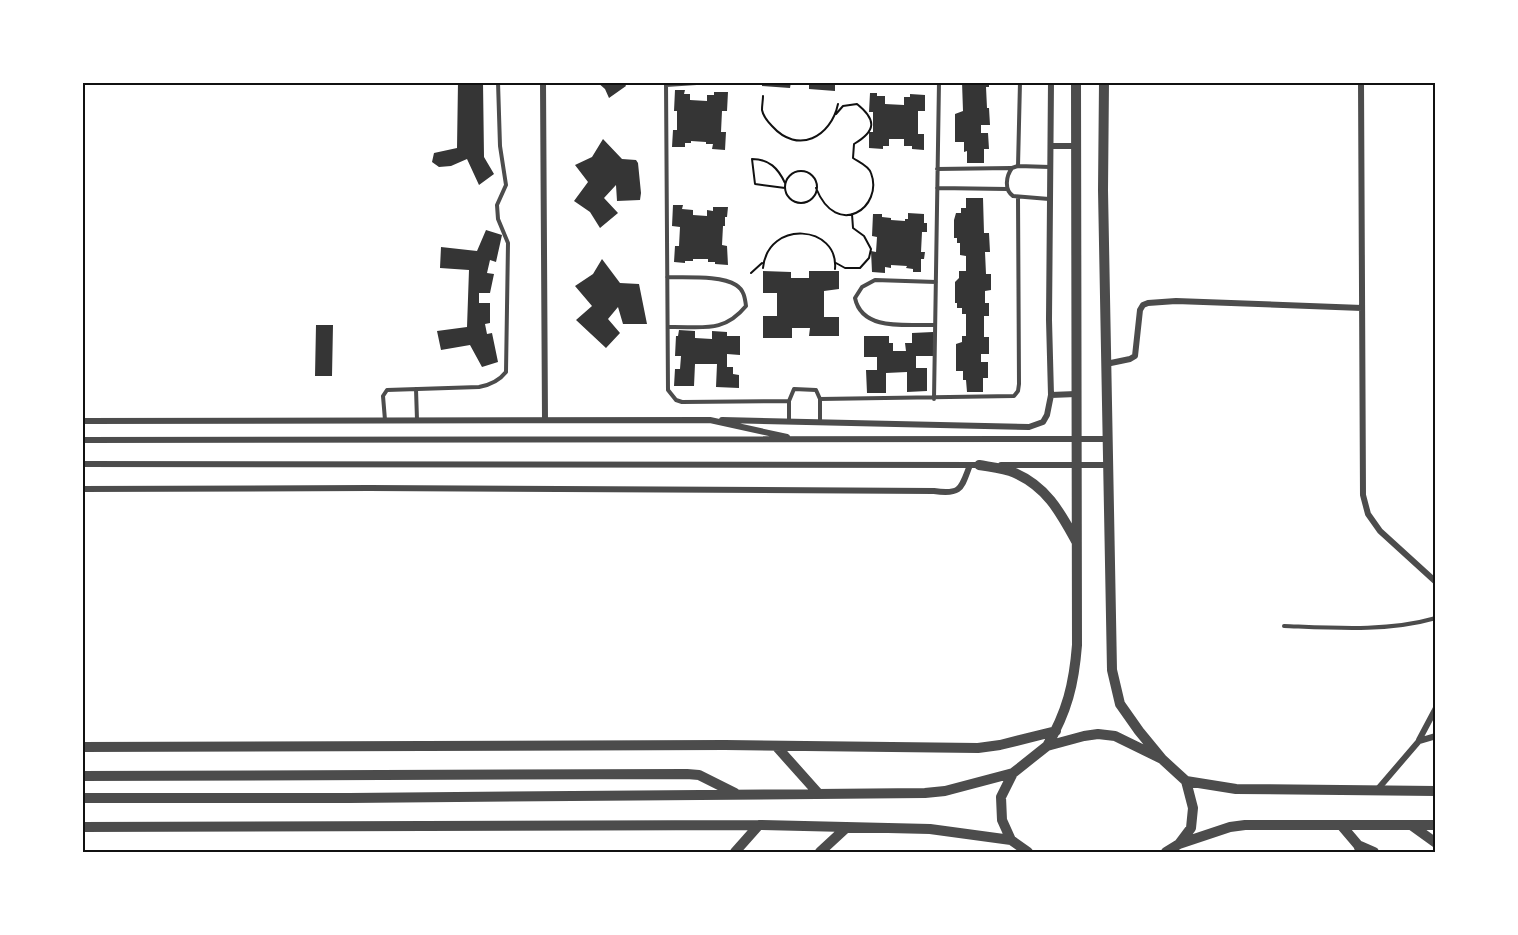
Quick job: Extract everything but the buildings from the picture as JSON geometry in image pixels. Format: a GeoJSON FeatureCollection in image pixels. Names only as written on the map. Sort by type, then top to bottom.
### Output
{"type":"FeatureCollection","features":[{"type":"Feature","properties":{"kind":"street"},"geometry":{"type":"LineString","coordinates":[[543,82],[545,420]]}},
{"type":"Feature","properties":{"kind":"street"},"geometry":{"type":"LineString","coordinates":[[82,421],[710,420],[1029,428],[1043,422],[1047,415],[1051,395],[1051,82]]}},
{"type":"Feature","properties":{"kind":"street"},"geometry":{"type":"LineString","coordinates":[[82,798],[349,798],[945,791],[1013,773],[1047,746],[1063,718],[1075,673],[1077,645],[1076,82]]}},
{"type":"Feature","properties":{"kind":"street"},"geometry":{"type":"LineString","coordinates":[[1104,82],[1107,439],[1112,670],[1120,704],[1162,759],[1186,781],[1193,808],[1191,828],[1179,844]]}},
{"type":"Feature","properties":{"kind":"street"},"geometry":{"type":"LineString","coordinates":[[1361,82],[1363,495],[1368,514],[1380,531],[1436,582]]}},
{"type":"Feature","properties":{"kind":"street"},"geometry":{"type":"LineString","coordinates":[[1051,146],[1077,146]]}},
{"type":"Feature","properties":{"kind":"street"},"geometry":{"type":"LineString","coordinates":[[1106,364],[1135,356],[1140,310],[1148,303],[1176,301],[1362,308]]}},
{"type":"Feature","properties":{"kind":"street"},"geometry":{"type":"LineString","coordinates":[[1051,395],[1077,394]]}},
{"type":"Feature","properties":{"kind":"street"},"geometry":{"type":"LineString","coordinates":[[710,420],[800,440]]}},
{"type":"Feature","properties":{"kind":"street"},"geometry":{"type":"LineString","coordinates":[[82,440],[1107,439]]}},
{"type":"Feature","properties":{"kind":"street"},"geometry":{"type":"LineString","coordinates":[[82,464],[1108,465]]}},
{"type":"Feature","properties":{"kind":"street"},"geometry":{"type":"LineString","coordinates":[[82,489],[381,488],[947,493],[961,488],[974,465]]}},
{"type":"Feature","properties":{"kind":"street"},"geometry":{"type":"LineString","coordinates":[[974,465],[1014,472],[1037,486],[1058,507],[1077,544]]}},
{"type":"Feature","properties":{"kind":"street"},"geometry":{"type":"LineString","coordinates":[[1377,790],[1419,741],[1436,708]]}},
{"type":"Feature","properties":{"kind":"street"},"geometry":{"type":"LineString","coordinates":[[82,747],[978,748],[1056,731]]}},
{"type":"Feature","properties":{"kind":"street"},"geometry":{"type":"LineString","coordinates":[[1047,746],[1098,734],[1115,736],[1162,759]]}},
{"type":"Feature","properties":{"kind":"street"},"geometry":{"type":"LineString","coordinates":[[1419,741],[1436,736]]}},
{"type":"Feature","properties":{"kind":"street"},"geometry":{"type":"LineString","coordinates":[[776,746],[818,793]]}},
{"type":"Feature","properties":{"kind":"street"},"geometry":{"type":"LineString","coordinates":[[1011,840],[1002,820],[1001,797],[1013,773]]}},
{"type":"Feature","properties":{"kind":"street"},"geometry":{"type":"LineString","coordinates":[[82,776],[687,774],[699,775],[736,794]]}},
{"type":"Feature","properties":{"kind":"street"},"geometry":{"type":"LineString","coordinates":[[1186,781],[1236,789],[1436,791]]}},
{"type":"Feature","properties":{"kind":"street"},"geometry":{"type":"LineString","coordinates":[[82,827],[759,825],[930,829],[1011,840],[1028,852]]}},
{"type":"Feature","properties":{"kind":"street"},"geometry":{"type":"LineString","coordinates":[[735,852],[759,825]]}},
{"type":"Feature","properties":{"kind":"street"},"geometry":{"type":"LineString","coordinates":[[1166,852],[1179,844],[1230,827],[1245,825],[1436,825]]}},
{"type":"Feature","properties":{"kind":"street"},"geometry":{"type":"LineString","coordinates":[[1341,825],[1359,849],[1374,852]]}},
{"type":"Feature","properties":{"kind":"street"},"geometry":{"type":"LineString","coordinates":[[1411,825],[1436,843]]}},
{"type":"Feature","properties":{"kind":"street"},"geometry":{"type":"LineString","coordinates":[[820,852],[846,828]]}},
{"type":"Feature","properties":{"kind":"lane"},"geometry":{"type":"LineString","coordinates":[[386,421],[385,393],[393,389],[488,385],[506,372],[508,243],[498,219],[497,205],[506,185],[500,146],[498,82]]}},
{"type":"Feature","properties":{"kind":"lane"},"geometry":{"type":"LineString","coordinates":[[712,82],[666,84],[668,390],[676,400],[682,402],[789,401]]}},
{"type":"Feature","properties":{"kind":"lane"},"geometry":{"type":"LineString","coordinates":[[934,399],[939,82]]}},
{"type":"Feature","properties":{"kind":"lane"},"geometry":{"type":"LineString","coordinates":[[1018,166],[1020,82]]}},
{"type":"Feature","properties":{"kind":"lane"},"geometry":{"type":"LineString","coordinates":[[937,169],[1050,167]]}},
{"type":"Feature","properties":{"kind":"lane"},"geometry":{"type":"LineString","coordinates":[[1012,168],[1007,177],[1009,193],[1018,197],[1050,199]]}},
{"type":"Feature","properties":{"kind":"lane"},"geometry":{"type":"LineString","coordinates":[[937,188],[1007,189]]}},
{"type":"Feature","properties":{"kind":"lane"},"geometry":{"type":"LineString","coordinates":[[820,399],[1010,398],[1014,396],[1018,391],[1018,197]]}},
{"type":"Feature","properties":{"kind":"lane"},"geometry":{"type":"LineString","coordinates":[[668,277],[722,280],[737,285],[745,295],[746,306],[737,318],[722,326],[668,327]]}},
{"type":"Feature","properties":{"kind":"lane"},"geometry":{"type":"LineString","coordinates":[[935,325],[883,324],[867,319],[857,309],[855,298],[862,287],[875,280],[936,282]]}},
{"type":"Feature","properties":{"kind":"lane"},"geometry":{"type":"LineString","coordinates":[[416,389],[417,421]]}},
{"type":"Feature","properties":{"kind":"lane"},"geometry":{"type":"LineString","coordinates":[[789,421],[789,401],[794,389],[812,389],[819,393],[820,421]]}},
{"type":"Feature","properties":{"kind":"lane"},"geometry":{"type":"LineString","coordinates":[[1284,626],[1384,627],[1413,624],[1436,618]]}},
{"type":"Feature","properties":{"kind":"path"},"geometry":{"type":"LineString","coordinates":[[763,96],[762,112],[770,124],[778,133],[800,141],[812,139],[823,132],[843,106],[857,104],[869,114],[872,121],[871,129],[867,135],[854,144],[853,158],[872,175],[872,195],[862,210],[841,215],[826,208],[816,188],[814,178],[806,172],[791,174],[785,183],[789,198],[794,201],[804,202],[812,197],[816,188]]}},
{"type":"Feature","properties":{"kind":"path"},"geometry":{"type":"LineString","coordinates":[[836,114],[838,104]]}},
{"type":"Feature","properties":{"kind":"path"},"geometry":{"type":"LineString","coordinates":[[785,183],[772,164],[761,159],[752,159],[755,184],[785,188]]}},
{"type":"Feature","properties":{"kind":"path"},"geometry":{"type":"LineString","coordinates":[[836,262],[845,268],[860,268],[869,258],[871,249],[864,236],[853,228],[852,214]]}},
{"type":"Feature","properties":{"kind":"path"},"geometry":{"type":"LineString","coordinates":[[763,268],[770,248],[778,239],[796,233],[814,237],[828,246],[835,256],[835,269]]}},
{"type":"Feature","properties":{"kind":"path"},"geometry":{"type":"LineString","coordinates":[[751,273],[764,261]]}}]}
